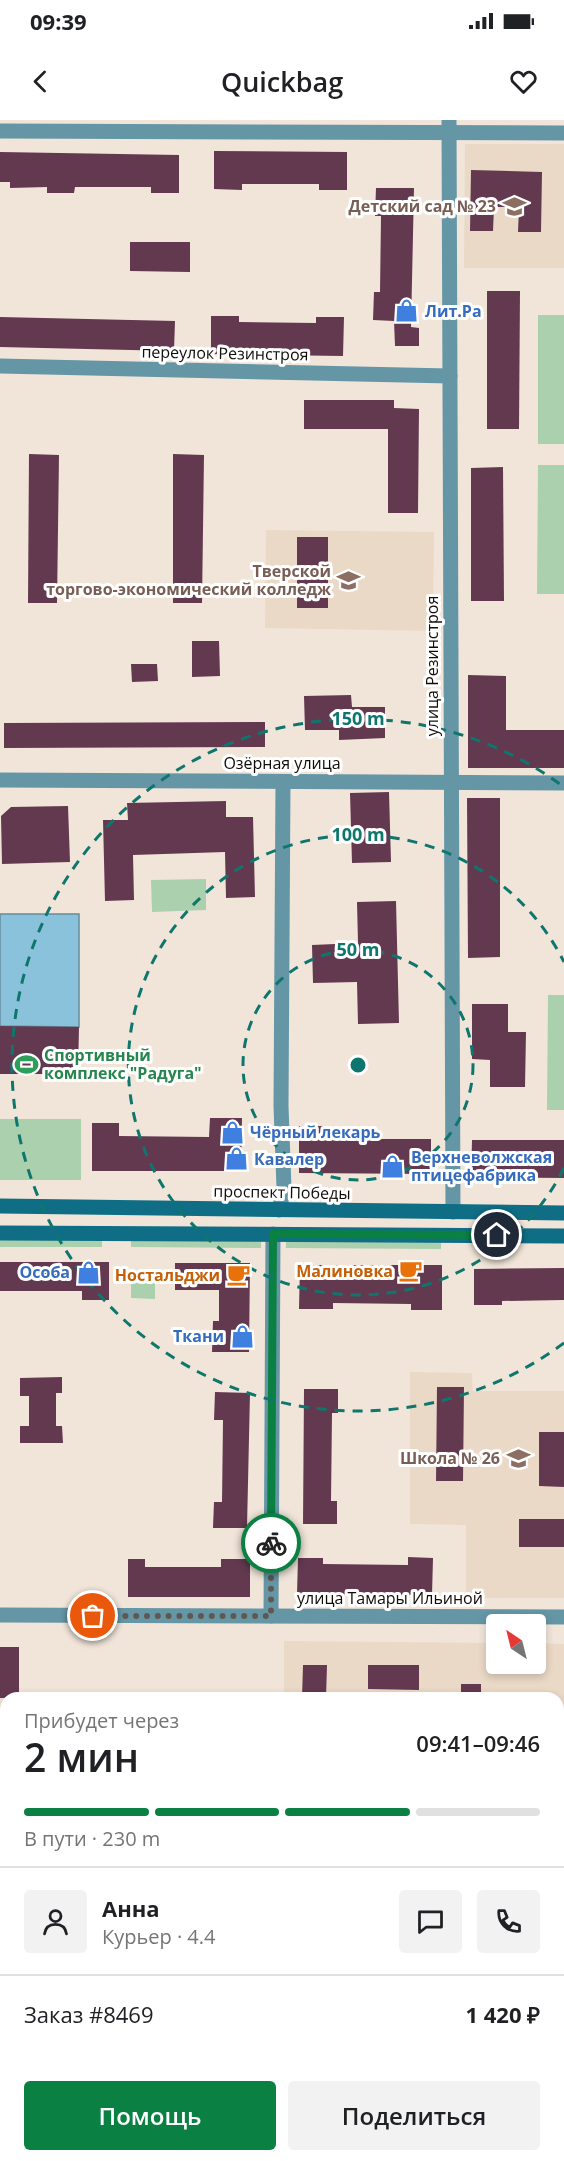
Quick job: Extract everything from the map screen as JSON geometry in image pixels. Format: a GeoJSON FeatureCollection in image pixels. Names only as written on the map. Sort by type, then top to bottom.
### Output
{"type":"FeatureCollection","features":[{"type":"Feature","properties":{"kind":"main road","name":"проспект Победы"},"geometry":{"type":"LineString","coordinates":[[0,1206],[564,1213]]}},
{"type":"Feature","properties":{"kind":"main road"},"geometry":{"type":"LineString","coordinates":[[0,1233],[564,1236]]}},
{"type":"Feature","properties":{"kind":"street"},"geometry":{"type":"LineString","coordinates":[[0,131],[48,125],[449,126],[564,133]]}},
{"type":"Feature","properties":{"kind":"street","name":"улица Резинстроя"},"geometry":{"type":"LineString","coordinates":[[449,126],[453,1212]]}},
{"type":"Feature","properties":{"kind":"street","name":"переулок Резинстроя"},"geometry":{"type":"LineString","coordinates":[[0,366],[450,376]]}},
{"type":"Feature","properties":{"kind":"street","name":"Озёрная улица"},"geometry":{"type":"LineString","coordinates":[[0,780],[564,783]]}},
{"type":"Feature","properties":{"kind":"street"},"geometry":{"type":"LineString","coordinates":[[279,1210],[284,1188],[281,1106],[283,782]]}},
{"type":"Feature","properties":{"kind":"street"},"geometry":{"type":"LineString","coordinates":[[271,1616],[273,1234]]}},
{"type":"Feature","properties":{"kind":"street","name":"улица Тамары Ильиной"},"geometry":{"type":"LineString","coordinates":[[0,1615],[564,1617]]}},
{"type":"Feature","properties":{"kind":"shaded area","name":"Детский сад № 23"},"geometry":{"type":"Polygon","coordinates":[[[465,144],[564,144],[564,268],[464,268],[465,144]]]}},
{"type":"Feature","properties":{"kind":"shaded area","name":"Тверской торгово-экономический колледж"},"geometry":{"type":"Polygon","coordinates":[[[266,530],[434,532],[433,631],[265,628],[266,530]]]}},
{"type":"Feature","properties":{"kind":"shaded area","name":"Школа № 26"},"geometry":{"type":"Polygon","coordinates":[[[410,1372],[472,1373],[473,1391],[564,1391],[564,1598],[466,1598],[466,1525],[410,1524],[410,1372]]]}},
{"type":"Feature","properties":{"kind":"shaded area"},"geometry":{"type":"Polygon","coordinates":[[[284,1641],[486,1643],[486,1674],[546,1674],[546,1643],[564,1644],[564,1692],[284,1692],[284,1641]]]}},
{"type":"Feature","properties":{"kind":"green space"},"geometry":{"type":"Polygon","coordinates":[[[538,315],[564,315],[564,444],[538,444],[538,315]]]}},
{"type":"Feature","properties":{"kind":"green space"},"geometry":{"type":"Polygon","coordinates":[[[538,465],[564,465],[564,594],[537,594],[538,465]]]}},
{"type":"Feature","properties":{"kind":"green space"},"geometry":{"type":"Polygon","coordinates":[[[206,879],[206,910],[152,912],[151,880],[206,879]]]}},
{"type":"Feature","properties":{"kind":"green space"},"geometry":{"type":"Polygon","coordinates":[[[548,995],[564,995],[564,1110],[547,1110],[548,995]]]}},
{"type":"Feature","properties":{"kind":"green space"},"geometry":{"type":"Polygon","coordinates":[[[0,1119],[81,1119],[81,1180],[0,1180],[0,1119]]]}},
{"type":"Feature","properties":{"kind":"green space"},"geometry":{"type":"Polygon","coordinates":[[[0,1240],[102,1240],[102,1247],[0,1247],[0,1240]]]}},
{"type":"Feature","properties":{"kind":"green space"},"geometry":{"type":"Polygon","coordinates":[[[131,1240],[261,1240],[261,1248],[131,1247],[131,1240]]]}},
{"type":"Feature","properties":{"kind":"green space"},"geometry":{"type":"Polygon","coordinates":[[[286,1241],[441,1242],[441,1249],[286,1248],[286,1241]]]}},
{"type":"Feature","properties":{"kind":"green space"},"geometry":{"type":"Polygon","coordinates":[[[131,1272],[155,1272],[155,1299],[131,1298],[131,1272]]]}},
{"type":"Feature","properties":{"kind":"water"},"geometry":{"type":"Polygon","coordinates":[[[0,914],[79,914],[79,1027],[0,1026],[0,914]]]}},
{"type":"Feature","properties":{"kind":"building"},"geometry":{"type":"Polygon","coordinates":[[[214,151],[347,152],[347,190],[319,190],[319,184],[242,184],[242,190],[214,189],[214,151]]]}},
{"type":"Feature","properties":{"kind":"building"},"geometry":{"type":"Polygon","coordinates":[[[0,152],[179,155],[179,193],[151,193],[151,187],[75,187],[74,193],[47,193],[47,187],[10,188],[10,182],[0,182],[0,152]]]}},
{"type":"Feature","properties":{"kind":"building"},"geometry":{"type":"Polygon","coordinates":[[[471,170],[542,172],[541,232],[518,232],[519,207],[494,207],[493,231],[470,231],[471,170]]]}},
{"type":"Feature","properties":{"kind":"building"},"geometry":{"type":"Polygon","coordinates":[[[376,188],[414,188],[411,327],[419,328],[419,346],[395,346],[394,321],[373,320],[374,292],[380,292],[381,216],[375,216],[376,188]]]}},
{"type":"Feature","properties":{"kind":"building"},"geometry":{"type":"Polygon","coordinates":[[[130,242],[190,242],[190,272],[130,271],[130,242]]]}},
{"type":"Feature","properties":{"kind":"building"},"geometry":{"type":"Polygon","coordinates":[[[487,291],[520,291],[519,429],[487,429],[487,291]]]}},
{"type":"Feature","properties":{"kind":"building"},"geometry":{"type":"Polygon","coordinates":[[[211,316],[239,316],[239,322],[316,323],[316,317],[344,317],[343,356],[211,354],[211,316]]]}},
{"type":"Feature","properties":{"kind":"building"},"geometry":{"type":"Polygon","coordinates":[[[0,317],[175,321],[174,351],[0,347],[0,317]]]}},
{"type":"Feature","properties":{"kind":"building"},"geometry":{"type":"Polygon","coordinates":[[[304,400],[394,400],[394,408],[419,409],[418,513],[388,513],[388,429],[304,429],[304,400]]]}},
{"type":"Feature","properties":{"kind":"building"},"geometry":{"type":"Polygon","coordinates":[[[29,454],[59,455],[57,603],[28,603],[29,454]]]}},
{"type":"Feature","properties":{"kind":"building"},"geometry":{"type":"Polygon","coordinates":[[[173,454],[204,455],[202,603],[173,603],[173,454]]]}},
{"type":"Feature","properties":{"kind":"building"},"geometry":{"type":"Polygon","coordinates":[[[503,467],[504,601],[471,601],[471,468],[503,467]]]}},
{"type":"Feature","properties":{"kind":"building"},"geometry":{"type":"Polygon","coordinates":[[[297,537],[328,537],[328,608],[297,608],[297,537]]]}},
{"type":"Feature","properties":{"kind":"building"},"geometry":{"type":"Polygon","coordinates":[[[192,641],[219,641],[220,676],[192,677],[192,641]]]}},
{"type":"Feature","properties":{"kind":"building"},"geometry":{"type":"Polygon","coordinates":[[[131,664],[157,664],[158,681],[132,682],[131,664]]]}},
{"type":"Feature","properties":{"kind":"building"},"geometry":{"type":"Polygon","coordinates":[[[468,675],[506,676],[506,730],[564,730],[564,768],[468,768],[468,675]]]}},
{"type":"Feature","properties":{"kind":"building"},"geometry":{"type":"Polygon","coordinates":[[[351,695],[352,707],[385,707],[385,738],[339,740],[339,730],[305,730],[304,696],[351,695]]]}},
{"type":"Feature","properties":{"kind":"building"},"geometry":{"type":"Polygon","coordinates":[[[265,722],[265,747],[4,748],[4,723],[265,722]]]}},
{"type":"Feature","properties":{"kind":"building"},"geometry":{"type":"Polygon","coordinates":[[[389,792],[391,862],[352,863],[350,793],[389,792]]]}},
{"type":"Feature","properties":{"kind":"building"},"geometry":{"type":"Polygon","coordinates":[[[467,798],[500,798],[500,957],[468,958],[467,798]]]}},
{"type":"Feature","properties":{"kind":"building"},"geometry":{"type":"Polygon","coordinates":[[[226,801],[226,817],[253,817],[255,897],[226,898],[225,852],[133,855],[134,900],[105,901],[103,820],[128,820],[127,803],[226,801]]]}},
{"type":"Feature","properties":{"kind":"building"},"geometry":{"type":"Polygon","coordinates":[[[68,806],[70,862],[2,864],[1,816],[11,807],[68,806]]]}},
{"type":"Feature","properties":{"kind":"building"},"geometry":{"type":"Polygon","coordinates":[[[396,901],[399,1023],[358,1024],[357,982],[313,983],[312,945],[358,943],[357,902],[396,901]]]}},
{"type":"Feature","properties":{"kind":"building"},"geometry":{"type":"Polygon","coordinates":[[[472,1004],[508,1004],[508,1032],[526,1032],[525,1087],[490,1087],[490,1060],[472,1059],[472,1004]]]}},
{"type":"Feature","properties":{"kind":"building"},"geometry":{"type":"Polygon","coordinates":[[[0,1026],[79,1027],[78,1074],[0,1074],[0,1026]]]}},
{"type":"Feature","properties":{"kind":"building"},"geometry":{"type":"Polygon","coordinates":[[[210,1118],[242,1118],[241,1171],[92,1171],[92,1123],[119,1123],[119,1136],[209,1137],[210,1118]]]}},
{"type":"Feature","properties":{"kind":"building"},"geometry":{"type":"Polygon","coordinates":[[[299,1126],[326,1126],[326,1139],[431,1139],[431,1174],[299,1173],[299,1126]]]}},
{"type":"Feature","properties":{"kind":"building"},"geometry":{"type":"Polygon","coordinates":[[[472,1140],[564,1140],[564,1178],[471,1177],[472,1140]]]}},
{"type":"Feature","properties":{"kind":"building"},"geometry":{"type":"Polygon","coordinates":[[[0,1262],[109,1262],[109,1300],[82,1300],[82,1291],[0,1291],[0,1262]]]}},
{"type":"Feature","properties":{"kind":"building"},"geometry":{"type":"Polygon","coordinates":[[[175,1263],[250,1263],[249,1352],[212,1352],[213,1321],[219,1321],[219,1290],[175,1290],[175,1263]]]}},
{"type":"Feature","properties":{"kind":"building"},"geometry":{"type":"Polygon","coordinates":[[[300,1265],[442,1265],[442,1310],[411,1310],[411,1304],[333,1303],[333,1309],[299,1309],[300,1265]]]}},
{"type":"Feature","properties":{"kind":"building"},"geometry":{"type":"Polygon","coordinates":[[[564,1268],[564,1300],[502,1301],[502,1305],[474,1305],[474,1269],[564,1268]]]}},
{"type":"Feature","properties":{"kind":"building"},"geometry":{"type":"Polygon","coordinates":[[[62,1377],[62,1393],[56,1393],[56,1426],[62,1426],[63,1443],[20,1443],[20,1426],[29,1426],[29,1396],[20,1396],[20,1378],[62,1377]]]}},
{"type":"Feature","properties":{"kind":"building"},"geometry":{"type":"Polygon","coordinates":[[[437,1387],[464,1387],[463,1481],[436,1481],[437,1387]]]}},
{"type":"Feature","properties":{"kind":"building"},"geometry":{"type":"Polygon","coordinates":[[[304,1389],[338,1389],[338,1413],[332,1413],[331,1501],[337,1501],[337,1524],[303,1524],[304,1389]]]}},
{"type":"Feature","properties":{"kind":"building"},"geometry":{"type":"Polygon","coordinates":[[[215,1392],[250,1393],[247,1528],[213,1528],[214,1502],[222,1502],[223,1420],[214,1420],[215,1392]]]}},
{"type":"Feature","properties":{"kind":"building"},"geometry":{"type":"Polygon","coordinates":[[[539,1432],[564,1432],[564,1487],[539,1486],[539,1432]]]}},
{"type":"Feature","properties":{"kind":"building"},"geometry":{"type":"Polygon","coordinates":[[[519,1519],[564,1519],[564,1547],[519,1547],[519,1519]]]}},
{"type":"Feature","properties":{"kind":"building"},"geometry":{"type":"Polygon","coordinates":[[[408,1557],[433,1558],[432,1595],[297,1594],[298,1558],[323,1558],[323,1564],[408,1565],[408,1557]]]}},
{"type":"Feature","properties":{"kind":"building"},"geometry":{"type":"Polygon","coordinates":[[[128,1559],[145,1559],[145,1567],[221,1567],[221,1559],[250,1559],[250,1597],[128,1597],[128,1559]]]}},
{"type":"Feature","properties":{"kind":"building"},"geometry":{"type":"Polygon","coordinates":[[[0,1647],[19,1647],[19,1692],[0,1692],[0,1647]]]}},
{"type":"Feature","properties":{"kind":"building"},"geometry":{"type":"Polygon","coordinates":[[[303,1665],[327,1665],[326,1692],[302,1692],[303,1665]]]}},
{"type":"Feature","properties":{"kind":"building"},"geometry":{"type":"Polygon","coordinates":[[[368,1665],[419,1665],[419,1690],[368,1689],[368,1665]]]}},
{"type":"Feature","properties":{"kind":"building"},"geometry":{"type":"Polygon","coordinates":[[[461,1684],[481,1684],[481,1692],[461,1692],[461,1684]]]}},
{"type":"Feature","properties":{"kind":"way so far"},"geometry":{"type":"LineString","coordinates":[[93,1616],[271,1616],[271,1543]]}},
{"type":"Feature","properties":{"kind":"place","name":"Детский сад № 23"},"geometry":{"type":"Point","coordinates":[514,206]}},
{"type":"Feature","properties":{"kind":"place","name":"Лит.Ра"},"geometry":{"type":"Point","coordinates":[407,311]}},
{"type":"Feature","properties":{"kind":"place","name":"Тверской торгово-экономический колледж"},"geometry":{"type":"Point","coordinates":[349,580]}},
{"type":"Feature","properties":{"kind":"place","name":"Спортивный комплекс \"Радуга\""},"geometry":{"type":"Point","coordinates":[26,1064]}},
{"type":"Feature","properties":{"kind":"place","name":"Чёрный лекарь"},"geometry":{"type":"Point","coordinates":[232,1132]}},
{"type":"Feature","properties":{"kind":"place","name":"Кавалер"},"geometry":{"type":"Point","coordinates":[236,1159]}},
{"type":"Feature","properties":{"kind":"place","name":"Верхневолжская птицефабрика"},"geometry":{"type":"Point","coordinates":[393,1166]}},
{"type":"Feature","properties":{"kind":"place","name":"Малиновка"},"geometry":{"type":"Point","coordinates":[411,1271]}},
{"type":"Feature","properties":{"kind":"place","name":"Особа"},"geometry":{"type":"Point","coordinates":[88,1272]}},
{"type":"Feature","properties":{"kind":"place","name":"Ностальджи"},"geometry":{"type":"Point","coordinates":[238,1275]}},
{"type":"Feature","properties":{"kind":"place","name":"Ткани"},"geometry":{"type":"Point","coordinates":[242,1336]}},
{"type":"Feature","properties":{"kind":"place","name":"Школа № 26"},"geometry":{"type":"Point","coordinates":[518,1458]}},
{"type":"Feature","properties":{"kind":"route"},"geometry":{"type":"LineString","coordinates":[[271,1543],[273,1234],[497,1235]]}}]}
